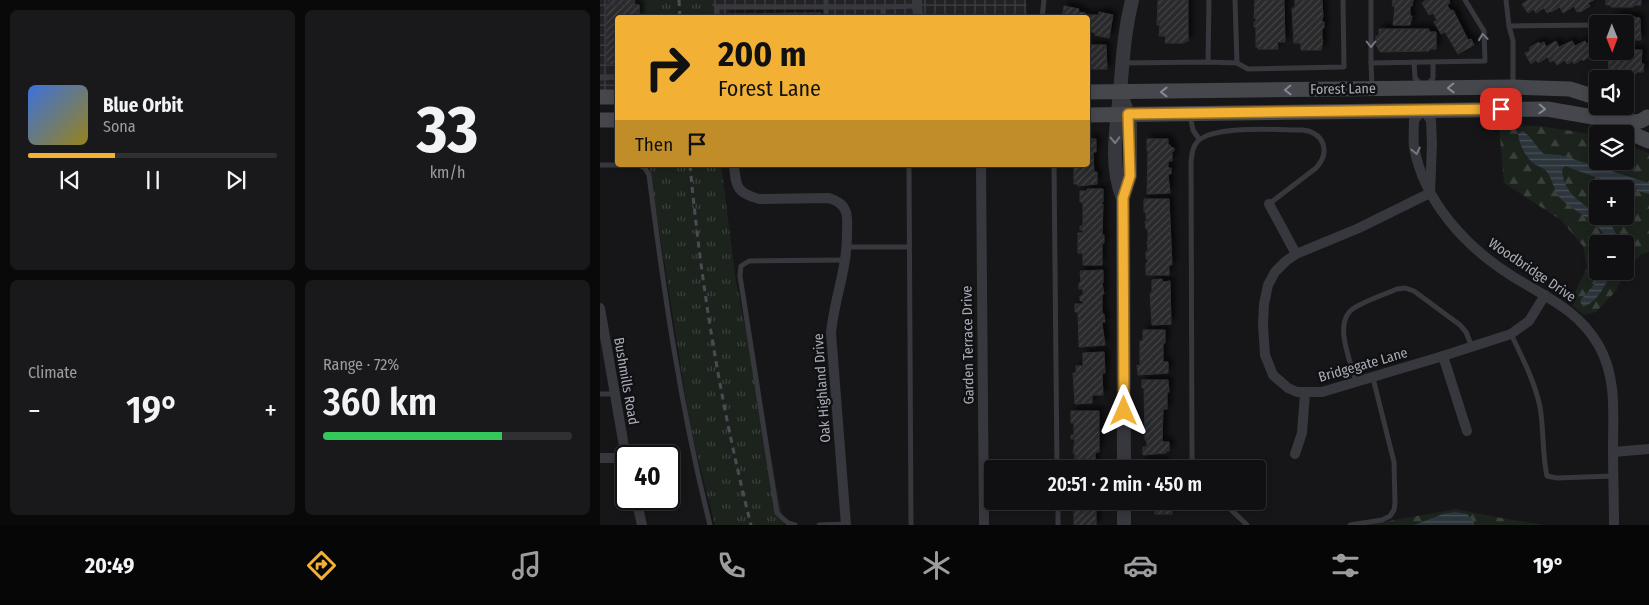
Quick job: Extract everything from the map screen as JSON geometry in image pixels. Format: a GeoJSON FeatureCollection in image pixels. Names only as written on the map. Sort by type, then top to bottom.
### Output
{"type":"FeatureCollection","features":[{"type":"Feature","properties":{"kind":"main road","name":"Forest Lane"},"geometry":{"type":"LineString","coordinates":[[1090,92],[1513,87],[1570,89],[1589,95]]}},
{"type":"Feature","properties":{"kind":"main road"},"geometry":{"type":"LineString","coordinates":[[1423,110],[1424,88]]}},
{"type":"Feature","properties":{"kind":"main road"},"geometry":{"type":"LineString","coordinates":[[600,97],[615,97]]}},
{"type":"Feature","properties":{"kind":"main road","name":"Forest Lane"},"geometry":{"type":"LineString","coordinates":[[1090,114],[1547,109],[1593,117],[1649,141]]}},
{"type":"Feature","properties":{"kind":"main road"},"geometry":{"type":"LineString","coordinates":[[1634,111],[1648,116]]}},
{"type":"Feature","properties":{"kind":"main road"},"geometry":{"type":"LineString","coordinates":[[1593,117],[1605,112],[1631,122],[1639,122],[1648,116]]}},
{"type":"Feature","properties":{"kind":"main road"},"geometry":{"type":"LineString","coordinates":[[600,120],[615,120]]}},
{"type":"Feature","properties":{"kind":"street"},"geometry":{"type":"LineString","coordinates":[[1124,460],[1123,198],[1130,176],[1120,92],[1121,63],[1132,0]]}},
{"type":"Feature","properties":{"kind":"street"},"geometry":{"type":"LineString","coordinates":[[1423,110],[1431,120],[1430,193]]}},
{"type":"Feature","properties":{"kind":"street","name":"Woodbridge Drive"},"geometry":{"type":"LineString","coordinates":[[1423,110],[1414,120],[1416,156],[1430,193],[1459,233],[1475,248],[1511,275],[1567,309],[1578,318],[1599,346],[1612,384],[1614,525]]}},
{"type":"Feature","properties":{"kind":"street","name":"Oak Highland Drive"},"geometry":{"type":"LineString","coordinates":[[734,167],[736,183],[739,190],[748,196],[759,199],[829,198],[839,202],[846,210],[847,247],[831,333],[846,524]]}},
{"type":"Feature","properties":{"kind":"street","name":"Garden Terrace Drive"},"geometry":{"type":"LineString","coordinates":[[981,167],[984,525]]}},
{"type":"Feature","properties":{"kind":"street","name":"Bridgegate Lane"},"geometry":{"type":"LineString","coordinates":[[1430,193],[1359,228],[1296,254],[1276,272],[1268,285],[1264,304],[1263,324],[1265,355],[1273,375],[1288,388],[1305,393],[1322,392],[1373,378],[1511,334],[1529,321],[1545,295]]}},
{"type":"Feature","properties":{"kind":"street"},"geometry":{"type":"LineString","coordinates":[[1269,204],[1296,254]]}},
{"type":"Feature","properties":{"kind":"street","name":"Bushmills Road"},"geometry":{"type":"LineString","coordinates":[[600,308],[602,329],[624,445]]}},
{"type":"Feature","properties":{"kind":"street"},"geometry":{"type":"LineString","coordinates":[[1443,356],[1467,431]]}},
{"type":"Feature","properties":{"kind":"street"},"geometry":{"type":"LineString","coordinates":[[1295,454],[1302,432],[1305,393]]}},
{"type":"Feature","properties":{"kind":"street"},"geometry":{"type":"LineString","coordinates":[[1613,452],[1649,450]]}},
{"type":"Feature","properties":{"kind":"street"},"geometry":{"type":"LineString","coordinates":[[600,458],[615,458]]}},
{"type":"Feature","properties":{"kind":"street"},"geometry":{"type":"LineString","coordinates":[[639,510],[642,525]]}},
{"type":"Feature","properties":{"kind":"street"},"geometry":{"type":"LineString","coordinates":[[1124,510],[1124,525]]}},
{"type":"Feature","properties":{"kind":"lane"},"geometry":{"type":"LineString","coordinates":[[716,0],[717,15]]}},
{"type":"Feature","properties":{"kind":"lane"},"geometry":{"type":"LineString","coordinates":[[826,0],[826,15]]}},
{"type":"Feature","properties":{"kind":"lane"},"geometry":{"type":"LineString","coordinates":[[1042,15],[1044,0]]}},
{"type":"Feature","properties":{"kind":"lane"},"geometry":{"type":"LineString","coordinates":[[1208,62],[1209,0]]}},
{"type":"Feature","properties":{"kind":"lane"},"geometry":{"type":"LineString","coordinates":[[1236,0],[1237,63]]}},
{"type":"Feature","properties":{"kind":"lane"},"geometry":{"type":"LineString","coordinates":[[1121,63],[1237,63],[1248,69],[1344,67],[1343,0]]}},
{"type":"Feature","properties":{"kind":"lane"},"geometry":{"type":"LineString","coordinates":[[1371,0],[1372,89]]}},
{"type":"Feature","properties":{"kind":"lane"},"geometry":{"type":"LineString","coordinates":[[1371,63],[1485,61],[1484,32],[1465,0]]}},
{"type":"Feature","properties":{"kind":"lane"},"geometry":{"type":"LineString","coordinates":[[1506,0],[1513,41],[1513,87]]}},
{"type":"Feature","properties":{"kind":"lane"},"geometry":{"type":"LineString","coordinates":[[716,7],[883,7],[918,3]]}},
{"type":"Feature","properties":{"kind":"lane"},"geometry":{"type":"LineString","coordinates":[[883,7],[883,15]]}},
{"type":"Feature","properties":{"kind":"lane"},"geometry":{"type":"LineString","coordinates":[[1509,26],[1589,25]]}},
{"type":"Feature","properties":{"kind":"lane"},"geometry":{"type":"LineString","coordinates":[[1414,62],[1415,78],[1424,88],[1433,78],[1433,62]]}},
{"type":"Feature","properties":{"kind":"lane"},"geometry":{"type":"LineString","coordinates":[[600,78],[615,77]]}},
{"type":"Feature","properties":{"kind":"lane"},"geometry":{"type":"LineString","coordinates":[[1190,114],[1193,130],[1199,139]]}},
{"type":"Feature","properties":{"kind":"lane"},"geometry":{"type":"LineString","coordinates":[[1193,460],[1191,162],[1192,151],[1199,139],[1225,130],[1302,130],[1315,134],[1321,140],[1324,148],[1322,162],[1269,204]]}},
{"type":"Feature","properties":{"kind":"lane"},"geometry":{"type":"LineString","coordinates":[[600,165],[615,165]]}},
{"type":"Feature","properties":{"kind":"lane"},"geometry":{"type":"LineString","coordinates":[[643,167],[649,176],[668,314],[698,480],[710,525]]}},
{"type":"Feature","properties":{"kind":"lane"},"geometry":{"type":"LineString","coordinates":[[908,167],[911,525]]}},
{"type":"Feature","properties":{"kind":"lane"},"geometry":{"type":"LineString","coordinates":[[1054,167],[1057,460]]}},
{"type":"Feature","properties":{"kind":"lane"},"geometry":{"type":"LineString","coordinates":[[847,247],[909,248]]}},
{"type":"Feature","properties":{"kind":"lane"},"geometry":{"type":"LineString","coordinates":[[795,525],[788,523],[777,513],[740,276],[741,266],[748,261],[845,260]]}},
{"type":"Feature","properties":{"kind":"lane"},"geometry":{"type":"LineString","coordinates":[[1356,382],[1342,332],[1347,315],[1353,309],[1397,289],[1405,288],[1414,291],[1460,325],[1466,332],[1472,347]]}},
{"type":"Feature","properties":{"kind":"lane"},"geometry":{"type":"LineString","coordinates":[[1511,334],[1524,360],[1539,405],[1547,476],[1557,478],[1614,476]]}},
{"type":"Feature","properties":{"kind":"lane"},"geometry":{"type":"LineString","coordinates":[[1350,525],[1382,520],[1390,516],[1395,503],[1394,462],[1373,378]]}},
{"type":"Feature","properties":{"kind":"lane"},"geometry":{"type":"LineString","coordinates":[[600,394],[614,394]]}},
{"type":"Feature","properties":{"kind":"lane"},"geometry":{"type":"LineString","coordinates":[[1058,510],[1058,525]]}},
{"type":"Feature","properties":{"kind":"lane"},"geometry":{"type":"LineString","coordinates":[[1231,510],[1246,525]]}},
{"type":"Feature","properties":{"kind":"lane"},"geometry":{"type":"LineString","coordinates":[[819,525],[846,524]]}},
{"type":"Feature","properties":{"kind":"shaded area"},"geometry":{"type":"Polygon","coordinates":[[[600,0],[1026,0],[1027,15],[615,15],[615,90],[600,90],[600,0]]]}},
{"type":"Feature","properties":{"kind":"shaded area"},"geometry":{"type":"Polygon","coordinates":[[[1523,131],[1544,154],[1560,155],[1589,164],[1589,170],[1608,170],[1649,183],[1649,194],[1634,190],[1634,180],[1603,180],[1565,166],[1562,170],[1566,185],[1569,191],[1589,208],[1589,219],[1561,199],[1547,172],[1528,158],[1520,143],[1518,134],[1523,131]]]}},
{"type":"Feature","properties":{"kind":"shaded area"},"geometry":{"type":"Polygon","coordinates":[[[1596,225],[1610,225],[1616,235],[1605,235],[1596,225]]]}},
{"type":"Feature","properties":{"kind":"shaded area"},"geometry":{"type":"Polygon","coordinates":[[[1597,280],[1608,280],[1593,302],[1583,307],[1580,301],[1597,280]]]}},
{"type":"Feature","properties":{"kind":"shaded area"},"geometry":{"type":"Polygon","coordinates":[[[1455,512],[1467,514],[1474,522],[1474,525],[1414,525],[1443,514],[1455,512]]]}},
{"type":"Feature","properties":{"kind":"green space"},"geometry":{"type":"Polygon","coordinates":[[[637,0],[712,0],[713,15],[637,15],[637,0]]]}},
{"type":"Feature","properties":{"kind":"green space"},"geometry":{"type":"Polygon","coordinates":[[[1499,125],[1539,126],[1589,134],[1589,170],[1634,170],[1634,147],[1649,153],[1649,252],[1642,254],[1634,262],[1634,235],[1589,235],[1589,280],[1621,280],[1616,291],[1596,312],[1584,315],[1573,306],[1574,295],[1587,267],[1583,246],[1561,220],[1504,183],[1499,125]]]}},
{"type":"Feature","properties":{"kind":"green space"},"geometry":{"type":"Polygon","coordinates":[[[649,167],[721,167],[736,281],[784,525],[715,525],[691,431],[649,167]]]}},
{"type":"Feature","properties":{"kind":"green space"},"geometry":{"type":"Polygon","coordinates":[[[1456,509],[1545,525],[1367,525],[1456,509]]]}},
{"type":"Feature","properties":{"kind":"building"},"geometry":{"type":"Polygon","coordinates":[[[608,0],[634,0],[634,5],[608,5],[608,0]]]}},
{"type":"Feature","properties":{"kind":"building"},"geometry":{"type":"Polygon","coordinates":[[[1158,0],[1188,0],[1188,41],[1184,43],[1165,43],[1166,36],[1159,36],[1160,25],[1157,25],[1158,0]]]}},
{"type":"Feature","properties":{"kind":"building"},"geometry":{"type":"Polygon","coordinates":[[[1255,0],[1284,0],[1285,42],[1277,42],[1278,49],[1258,49],[1256,47],[1256,27],[1254,27],[1254,22],[1256,22],[1256,18],[1254,18],[1255,0]]]}},
{"type":"Feature","properties":{"kind":"building"},"geometry":{"type":"Polygon","coordinates":[[[1295,0],[1322,0],[1322,22],[1324,22],[1324,28],[1322,28],[1323,40],[1321,50],[1301,50],[1301,43],[1294,43],[1292,8],[1295,8],[1295,0]]]}},
{"type":"Feature","properties":{"kind":"building"},"geometry":{"type":"Polygon","coordinates":[[[1393,0],[1413,0],[1412,6],[1410,6],[1410,16],[1412,16],[1410,25],[1393,25],[1395,6],[1392,6],[1393,0]]]}},
{"type":"Feature","properties":{"kind":"building"},"geometry":{"type":"Polygon","coordinates":[[[1426,0],[1449,0],[1450,3],[1447,5],[1451,11],[1453,10],[1468,40],[1471,39],[1474,45],[1458,54],[1445,32],[1441,34],[1434,22],[1437,20],[1433,13],[1429,15],[1422,3],[1426,0]]]}},
{"type":"Feature","properties":{"kind":"building"},"geometry":{"type":"Polygon","coordinates":[[[1528,0],[1594,0],[1588,3],[1590,6],[1580,12],[1577,12],[1574,6],[1563,13],[1560,7],[1547,13],[1544,8],[1536,13],[1533,9],[1528,13],[1522,4],[1528,0]]]}},
{"type":"Feature","properties":{"kind":"building"},"geometry":{"type":"Polygon","coordinates":[[[1606,0],[1641,0],[1641,5],[1611,7],[1611,5],[1606,5],[1606,0]]]}},
{"type":"Feature","properties":{"kind":"building"},"geometry":{"type":"Polygon","coordinates":[[[606,5],[639,5],[639,15],[615,15],[615,64],[606,65],[606,5]]]}},
{"type":"Feature","properties":{"kind":"building"},"geometry":{"type":"Polygon","coordinates":[[[1064,6],[1079,9],[1078,12],[1085,13],[1085,15],[1062,15],[1064,6]]]}},
{"type":"Feature","properties":{"kind":"building"},"geometry":{"type":"Polygon","coordinates":[[[1099,12],[1113,15],[1109,38],[1095,35],[1095,33],[1090,32],[1090,15],[1099,15],[1099,12]]]}},
{"type":"Feature","properties":{"kind":"building"},"geometry":{"type":"Polygon","coordinates":[[[821,13],[821,15],[725,15],[821,13]]]}},
{"type":"Feature","properties":{"kind":"building"},"geometry":{"type":"Polygon","coordinates":[[[1634,17],[1640,18],[1641,40],[1634,40],[1634,17]]]}},
{"type":"Feature","properties":{"kind":"building"},"geometry":{"type":"Polygon","coordinates":[[[1379,29],[1429,29],[1429,32],[1436,32],[1436,49],[1429,49],[1429,51],[1380,52],[1376,45],[1376,36],[1379,36],[1379,29]]]}},
{"type":"Feature","properties":{"kind":"building"},"geometry":{"type":"Polygon","coordinates":[[[1556,41],[1559,47],[1572,41],[1575,46],[1585,41],[1587,44],[1589,42],[1589,57],[1574,64],[1573,61],[1567,64],[1565,60],[1557,65],[1554,60],[1550,62],[1548,57],[1538,63],[1536,60],[1531,64],[1525,53],[1530,51],[1529,48],[1539,42],[1540,44],[1544,42],[1546,47],[1556,41]]]}},
{"type":"Feature","properties":{"kind":"building"},"geometry":{"type":"Polygon","coordinates":[[[1090,45],[1106,45],[1107,69],[1090,69],[1090,45]]]}},
{"type":"Feature","properties":{"kind":"building"},"geometry":{"type":"Polygon","coordinates":[[[1634,50],[1642,50],[1641,64],[1644,64],[1643,72],[1636,72],[1634,74],[1634,70],[1609,70],[1608,60],[1634,60],[1634,50]]]}},
{"type":"Feature","properties":{"kind":"building"},"geometry":{"type":"Polygon","coordinates":[[[1090,139],[1096,139],[1096,152],[1093,152],[1097,184],[1078,186],[1078,184],[1074,184],[1074,167],[1090,167],[1090,139]]]}},
{"type":"Feature","properties":{"kind":"building"},"geometry":{"type":"Polygon","coordinates":[[[1147,139],[1168,139],[1168,145],[1174,148],[1174,151],[1172,151],[1172,161],[1168,161],[1168,168],[1171,168],[1171,174],[1168,174],[1170,193],[1147,194],[1147,139]]]}},
{"type":"Feature","properties":{"kind":"building"},"geometry":{"type":"Polygon","coordinates":[[[1087,189],[1103,189],[1103,202],[1101,202],[1103,204],[1102,235],[1104,235],[1102,265],[1083,265],[1083,253],[1078,253],[1078,233],[1083,233],[1083,230],[1080,230],[1080,226],[1083,226],[1083,202],[1080,202],[1080,191],[1087,191],[1087,189]]]}},
{"type":"Feature","properties":{"kind":"building"},"geometry":{"type":"Polygon","coordinates":[[[1144,199],[1169,199],[1172,265],[1169,265],[1169,275],[1146,275],[1148,229],[1146,229],[1145,221],[1148,221],[1148,219],[1146,219],[1146,212],[1144,212],[1144,199]]]}},
{"type":"Feature","properties":{"kind":"building"},"geometry":{"type":"Polygon","coordinates":[[[1103,270],[1102,283],[1104,294],[1102,294],[1102,314],[1104,314],[1105,322],[1102,322],[1102,324],[1105,345],[1079,347],[1078,312],[1075,312],[1075,304],[1083,304],[1083,301],[1080,301],[1080,296],[1083,296],[1083,289],[1079,289],[1079,283],[1081,283],[1080,271],[1103,270]]]}},
{"type":"Feature","properties":{"kind":"building"},"geometry":{"type":"Polygon","coordinates":[[[1162,279],[1162,282],[1170,281],[1171,324],[1152,325],[1150,293],[1152,293],[1152,280],[1162,279]]]}},
{"type":"Feature","properties":{"kind":"building"},"geometry":{"type":"Polygon","coordinates":[[[1143,330],[1165,330],[1163,362],[1168,362],[1168,373],[1138,375],[1137,365],[1140,366],[1140,341],[1143,341],[1143,330]]]}},
{"type":"Feature","properties":{"kind":"building"},"geometry":{"type":"Polygon","coordinates":[[[1104,352],[1105,373],[1102,373],[1103,395],[1092,395],[1092,403],[1075,404],[1073,373],[1076,373],[1076,366],[1083,366],[1083,353],[1104,352]]]}},
{"type":"Feature","properties":{"kind":"building"},"geometry":{"type":"Polygon","coordinates":[[[1142,380],[1168,380],[1167,409],[1163,409],[1162,442],[1169,442],[1169,451],[1166,451],[1166,453],[1143,455],[1143,447],[1147,447],[1147,442],[1145,440],[1144,388],[1142,388],[1142,380]]]}},
{"type":"Feature","properties":{"kind":"building"},"geometry":{"type":"Polygon","coordinates":[[[1071,411],[1099,411],[1099,452],[1095,452],[1095,460],[1075,460],[1075,453],[1073,453],[1075,439],[1071,439],[1071,435],[1074,435],[1074,423],[1071,423],[1071,411]]]}},
{"type":"Feature","properties":{"kind":"building"},"geometry":{"type":"Polygon","coordinates":[[[1074,510],[1096,510],[1096,525],[1074,525],[1074,510]]]}},
{"type":"Feature","properties":{"kind":"building"},"geometry":{"type":"Polygon","coordinates":[[[1155,510],[1172,510],[1172,514],[1155,514],[1155,510]]]}},
{"type":"Feature","properties":{"kind":"railway"},"geometry":{"type":"LineString","coordinates":[[679,0],[680,15]]}},
{"type":"Feature","properties":{"kind":"railway"},"geometry":{"type":"LineString","coordinates":[[690,167],[700,256],[713,346],[730,436],[751,525]]}},
{"type":"Feature","properties":{"kind":"route"},"geometry":{"type":"LineString","coordinates":[[1124,411],[1123,198],[1130,176],[1130,125],[1128,114],[1501,109]]}}]}
